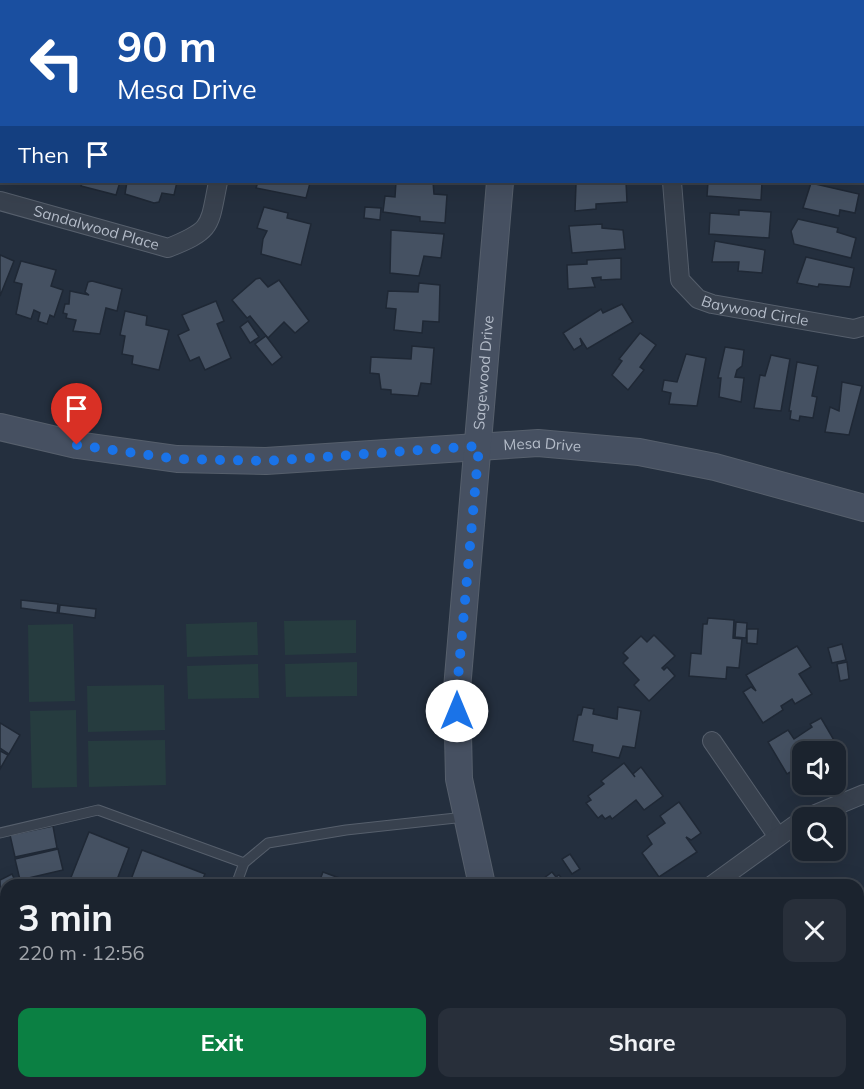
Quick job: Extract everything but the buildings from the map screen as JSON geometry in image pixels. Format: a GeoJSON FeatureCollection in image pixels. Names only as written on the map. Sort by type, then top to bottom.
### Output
{"type":"FeatureCollection","features":[{"type":"Feature","properties":{"kind":"main road","name":"Sagewood Drive"},"geometry":{"type":"LineString","coordinates":[[481,879],[459,779],[457,689],[500,183]]}},
{"type":"Feature","properties":{"kind":"main road","name":"Mesa Drive"},"geometry":{"type":"LineString","coordinates":[[0,427],[77,445],[177,459],[266,461],[538,443],[639,452],[716,467],[864,508]]}},
{"type":"Feature","properties":{"kind":"street","name":"Sandalwood Place"},"geometry":{"type":"LineString","coordinates":[[0,201],[168,248],[194,237],[209,224],[218,183]]}},
{"type":"Feature","properties":{"kind":"street","name":"Baywood Circle"},"geometry":{"type":"LineString","coordinates":[[672,183],[680,280],[699,299],[712,304],[854,329],[864,326]]}},
{"type":"Feature","properties":{"kind":"street"},"geometry":{"type":"LineString","coordinates":[[712,741],[778,837]]}},
{"type":"Feature","properties":{"kind":"street"},"geometry":{"type":"LineString","coordinates":[[833,807],[864,794]]}},
{"type":"Feature","properties":{"kind":"street"},"geometry":{"type":"LineString","coordinates":[[720,879],[792,827]]}},
{"type":"Feature","properties":{"kind":"lane"},"geometry":{"type":"LineString","coordinates":[[0,833],[99,810],[244,863]]}},
{"type":"Feature","properties":{"kind":"lane"},"geometry":{"type":"LineString","coordinates":[[238,879],[244,863],[268,843],[346,830],[467,817]]}},
{"type":"Feature","properties":{"kind":"green space"},"geometry":{"type":"Polygon","coordinates":[[[356,620],[356,653],[285,655],[284,621],[356,620]]]}},
{"type":"Feature","properties":{"kind":"green space"},"geometry":{"type":"Polygon","coordinates":[[[257,622],[258,655],[187,657],[186,624],[257,622]]]}},
{"type":"Feature","properties":{"kind":"green space"},"geometry":{"type":"Polygon","coordinates":[[[73,624],[75,701],[29,702],[28,625],[73,624]]]}},
{"type":"Feature","properties":{"kind":"green space"},"geometry":{"type":"Polygon","coordinates":[[[357,662],[357,696],[286,697],[285,664],[357,662]]]}},
{"type":"Feature","properties":{"kind":"green space"},"geometry":{"type":"Polygon","coordinates":[[[258,664],[259,698],[188,699],[187,666],[258,664]]]}},
{"type":"Feature","properties":{"kind":"green space"},"geometry":{"type":"Polygon","coordinates":[[[164,685],[165,730],[88,732],[87,686],[164,685]]]}},
{"type":"Feature","properties":{"kind":"green space"},"geometry":{"type":"Polygon","coordinates":[[[76,710],[77,787],[32,788],[30,711],[76,710]]]}},
{"type":"Feature","properties":{"kind":"green space"},"geometry":{"type":"Polygon","coordinates":[[[165,740],[166,785],[89,787],[88,741],[165,740]]]}},
{"type":"Feature","properties":{"kind":"route"},"geometry":{"type":"LineString","coordinates":[[77,445],[135,455],[177,459],[266,461],[479,446],[457,689],[457,711]]}}]}
